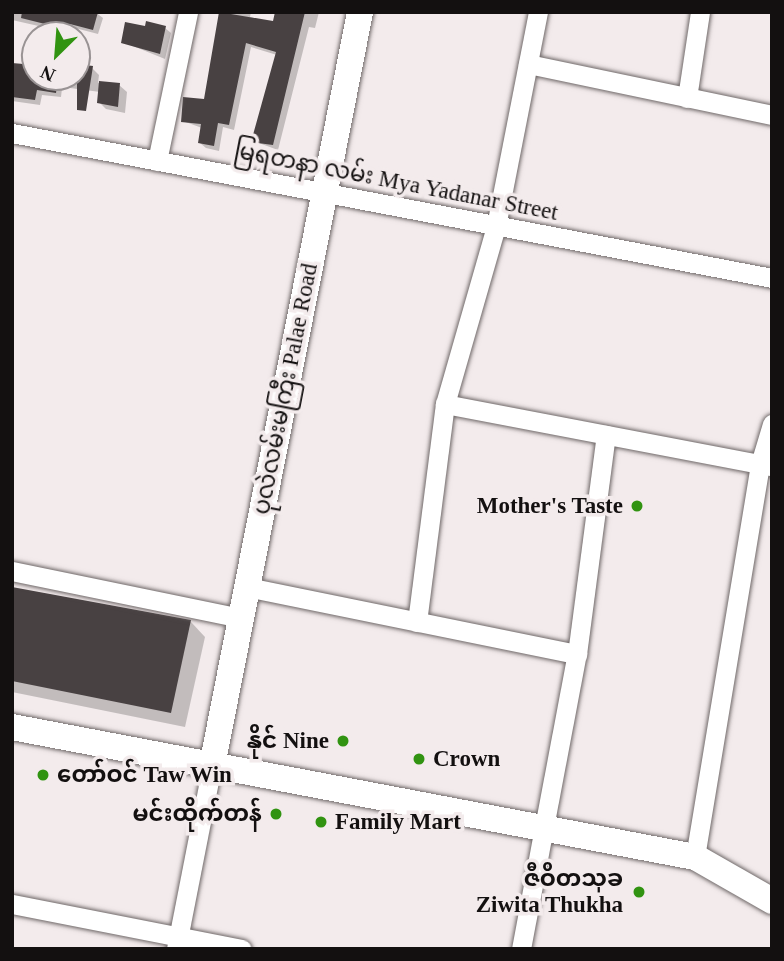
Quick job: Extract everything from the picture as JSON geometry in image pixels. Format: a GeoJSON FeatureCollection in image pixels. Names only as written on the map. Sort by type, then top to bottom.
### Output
{"type":"FeatureCollection","features":[{"type":"Feature","properties":{"kind":"street"},"geometry":{"type":"LineString","coordinates":[[157,161],[188,12]]}},
{"type":"Feature","properties":{"kind":"street","name":"ပုလဲလမ်းမကြီး Palae Road"},"geometry":{"type":"LineString","coordinates":[[212,766],[360,12]]}},
{"type":"Feature","properties":{"kind":"street"},"geometry":{"type":"LineString","coordinates":[[417,622],[445,404],[496,226],[538,12]]}},
{"type":"Feature","properties":{"kind":"street"},"geometry":{"type":"LineString","coordinates":[[687,98],[701,12]]}},
{"type":"Feature","properties":{"kind":"street"},"geometry":{"type":"LineString","coordinates":[[528,64],[772,115]]}},
{"type":"Feature","properties":{"kind":"street","name":"မြရတနာ လမ်း Mya Yadanar Street"},"geometry":{"type":"LineString","coordinates":[[12,133],[772,278]]}},
{"type":"Feature","properties":{"kind":"street"},"geometry":{"type":"LineString","coordinates":[[445,404],[766,465]]}},
{"type":"Feature","properties":{"kind":"street"},"geometry":{"type":"LineString","coordinates":[[695,857],[772,424]]}},
{"type":"Feature","properties":{"kind":"street"},"geometry":{"type":"LineString","coordinates":[[521,949],[577,654],[606,435]]}},
{"type":"Feature","properties":{"kind":"street"},"geometry":{"type":"LineString","coordinates":[[12,571],[241,618]]}},
{"type":"Feature","properties":{"kind":"street"},"geometry":{"type":"LineString","coordinates":[[247,587],[577,654]]}},
{"type":"Feature","properties":{"kind":"street"},"geometry":{"type":"LineString","coordinates":[[12,727],[695,857],[772,901]]}},
{"type":"Feature","properties":{"kind":"street"},"geometry":{"type":"LineString","coordinates":[[177,942],[212,766]]}},
{"type":"Feature","properties":{"kind":"street"},"geometry":{"type":"LineString","coordinates":[[12,904],[177,942],[242,949]]}},
{"type":"Feature","properties":{"kind":"building"},"geometry":{"type":"Polygon","coordinates":[[[22,12],[98,12],[93,30],[91,21],[33,21],[21,18],[22,12]]]}},
{"type":"Feature","properties":{"kind":"building"},"geometry":{"type":"Polygon","coordinates":[[[219,12],[273,21],[275,12],[305,12],[273,145],[251,142],[276,52],[246,43],[229,125],[218,123],[214,146],[198,143],[201,124],[181,122],[183,97],[204,99],[219,12]]]}},
{"type":"Feature","properties":{"kind":"building"},"geometry":{"type":"Polygon","coordinates":[[[146,21],[166,26],[160,54],[121,43],[125,22],[145,26],[146,21]]]}},
{"type":"Feature","properties":{"kind":"building"},"geometry":{"type":"Polygon","coordinates":[[[12,63],[21,64],[21,91],[37,91],[35,100],[12,97],[12,63]]]}},
{"type":"Feature","properties":{"kind":"building"},"geometry":{"type":"Polygon","coordinates":[[[99,81],[120,83],[118,107],[97,103],[99,81]]]}},
{"type":"Feature","properties":{"kind":"building"},"geometry":{"type":"Polygon","coordinates":[[[77,91],[89,91],[86,111],[77,110],[77,91]]]}},
{"type":"Feature","properties":{"kind":"building"},"geometry":{"type":"Polygon","coordinates":[[[12,587],[191,620],[171,713],[12,681],[12,587]]]}},
{"type":"Feature","properties":{"kind":"place","name":"Mother's Taste"},"geometry":{"type":"Point","coordinates":[637,506]}},
{"type":"Feature","properties":{"kind":"place","name":"နိုင် Nine"},"geometry":{"type":"Point","coordinates":[343,741]}},
{"type":"Feature","properties":{"kind":"place","name":"Crown"},"geometry":{"type":"Point","coordinates":[419,759]}},
{"type":"Feature","properties":{"kind":"place","name":"တော်ဝင် Taw Win"},"geometry":{"type":"Point","coordinates":[43,775]}},
{"type":"Feature","properties":{"kind":"place","name":"မင်းထိုက်တန်"},"geometry":{"type":"Point","coordinates":[276,814]}},
{"type":"Feature","properties":{"kind":"place","name":"Family Mart"},"geometry":{"type":"Point","coordinates":[321,822]}},
{"type":"Feature","properties":{"kind":"place","name":"ဇီဝိတသုခ Ziwita Thukha"},"geometry":{"type":"Point","coordinates":[639,892]}}]}
